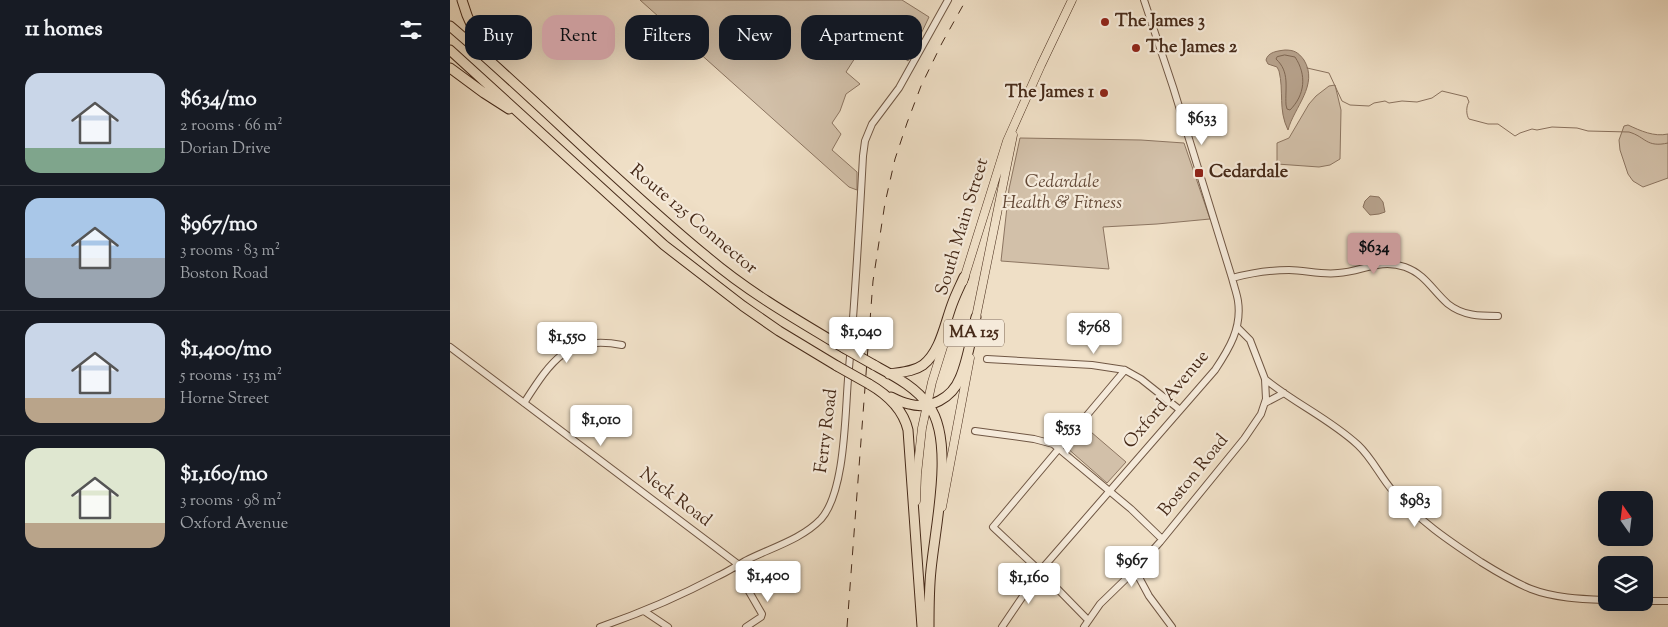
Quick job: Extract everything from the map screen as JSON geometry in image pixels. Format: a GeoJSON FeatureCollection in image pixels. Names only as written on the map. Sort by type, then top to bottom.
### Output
{"type":"FeatureCollection","features":[{"type":"Feature","properties":{"kind":"highway"},"geometry":{"type":"LineString","coordinates":[[462,0],[474,32],[500,70]]}},
{"type":"Feature","properties":{"kind":"highway","name":"Route 125 Connector"},"geometry":{"type":"LineString","coordinates":[[450,26],[707,257],[768,301],[889,374],[913,390],[928,404],[940,433],[943,456],[936,530]]}},
{"type":"Feature","properties":{"kind":"highway","name":"Route 125 Connector"},"geometry":{"type":"LineString","coordinates":[[450,50],[664,245],[715,286],[780,330],[886,395],[902,414],[907,425],[914,510]]}},
{"type":"Feature","properties":{"kind":"highway"},"geometry":{"type":"LineString","coordinates":[[450,68],[489,97],[529,121]]}},
{"type":"Feature","properties":{"kind":"highway"},"geometry":{"type":"LineString","coordinates":[[889,374],[914,370],[923,365],[929,358],[939,341],[964,277]]}},
{"type":"Feature","properties":{"kind":"highway"},"geometry":{"type":"LineString","coordinates":[[886,395],[908,404],[928,404],[937,402],[947,396],[961,377],[976,317]]}},
{"type":"Feature","properties":{"kind":"highway","name":"South Main Street"},"geometry":{"type":"LineString","coordinates":[[914,510],[922,627]]}},
{"type":"Feature","properties":{"kind":"highway","name":"South Main Street"},"geometry":{"type":"LineString","coordinates":[[929,627],[930,580],[936,530]]}},
{"type":"Feature","properties":{"kind":"main road","name":"South Main Street"},"geometry":{"type":"LineString","coordinates":[[914,510],[917,500],[919,449],[938,360],[1004,152],[1041,65],[1072,0]]}},
{"type":"Feature","properties":{"kind":"main road","name":"South Main Street"},"geometry":{"type":"LineString","coordinates":[[936,530],[945,496],[972,350],[976,317],[1014,136],[1012,132]]}},
{"type":"Feature","properties":{"kind":"street","name":"Ferry Road"},"geometry":{"type":"LineString","coordinates":[[600,627],[656,607],[804,533],[827,511],[832,500],[841,460],[854,312],[863,156],[866,141],[872,124],[899,88],[948,0]]}},
{"type":"Feature","properties":{"kind":"street"},"geometry":{"type":"LineString","coordinates":[[1144,0],[1232,278],[1276,270],[1341,273],[1370,265],[1387,263],[1405,267],[1420,275],[1446,303],[1461,311],[1479,316],[1498,316]]}},
{"type":"Feature","properties":{"kind":"street","name":"Oxford Avenue"},"geometry":{"type":"LineString","coordinates":[[1002,627],[1040,571],[1212,374],[1225,355],[1239,316],[1238,299],[1232,278]]}},
{"type":"Feature","properties":{"kind":"street","name":"Boston Road"},"geometry":{"type":"LineString","coordinates":[[1084,627],[1100,604],[1136,570],[1256,423],[1265,404],[1265,379],[1250,340],[1237,326]]}},
{"type":"Feature","properties":{"kind":"street"},"geometry":{"type":"LineString","coordinates":[[524,403],[552,364],[574,347],[592,343],[622,345]]}},
{"type":"Feature","properties":{"kind":"street","name":"Neck Road"},"geometry":{"type":"LineString","coordinates":[[450,347],[739,564]]}},
{"type":"Feature","properties":{"kind":"street"},"geometry":{"type":"LineString","coordinates":[[987,359],[1092,365],[1125,370],[1141,379],[1180,410]]}},
{"type":"Feature","properties":{"kind":"street"},"geometry":{"type":"LineString","coordinates":[[1088,620],[993,527],[1125,370]]}},
{"type":"Feature","properties":{"kind":"street"},"geometry":{"type":"LineString","coordinates":[[1265,379],[1324,419],[1360,447],[1392,490],[1409,508],[1443,537],[1492,569],[1531,589],[1567,597],[1598,599]]}},
{"type":"Feature","properties":{"kind":"street"},"geometry":{"type":"LineString","coordinates":[[1265,404],[1284,393]]}},
{"type":"Feature","properties":{"kind":"street"},"geometry":{"type":"LineString","coordinates":[[975,431],[1034,438],[1060,448],[1109,492],[1137,514],[1162,539]]}},
{"type":"Feature","properties":{"kind":"street"},"geometry":{"type":"LineString","coordinates":[[739,564],[740,576],[762,614],[761,617],[746,627]]}},
{"type":"Feature","properties":{"kind":"street"},"geometry":{"type":"LineString","coordinates":[[1136,570],[1149,596],[1172,627]]}},
{"type":"Feature","properties":{"kind":"street"},"geometry":{"type":"LineString","coordinates":[[1653,601],[1668,601]]}},
{"type":"Feature","properties":{"kind":"street"},"geometry":{"type":"LineString","coordinates":[[644,611],[668,627]]}},
{"type":"Feature","properties":{"kind":"green space"},"geometry":{"type":"Polygon","coordinates":[[[640,0],[902,0],[929,17],[922,32],[922,15],[801,15],[801,60],[854,60],[846,72],[860,84],[846,94],[840,111],[832,123],[841,134],[832,150],[857,172],[857,190],[849,187],[707,60],[709,60],[709,15],[657,15],[640,0]]]}},
{"type":"Feature","properties":{"kind":"green space"},"geometry":{"type":"Polygon","coordinates":[[[1335,85],[1341,110],[1340,159],[1330,165],[1319,167],[1277,164],[1277,143],[1289,138],[1309,104],[1316,96],[1329,86],[1335,85]]]}},
{"type":"Feature","properties":{"kind":"green space"},"geometry":{"type":"Polygon","coordinates":[[[1628,125],[1653,134],[1668,134],[1668,178],[1643,187],[1633,181],[1628,174],[1620,150],[1619,140],[1624,126],[1628,125]]]}},
{"type":"Feature","properties":{"kind":"green space","name":"Cedardale Health & Fitness"},"geometry":{"type":"Polygon","coordinates":[[[1020,138],[1141,140],[1184,143],[1210,219],[1103,227],[1109,269],[1001,261],[1009,189],[1020,138]]]}},
{"type":"Feature","properties":{"kind":"green space"},"geometry":{"type":"Polygon","coordinates":[[[1084,426],[1126,462],[1107,483],[1066,447],[1084,426]]]}},
{"type":"Feature","properties":{"kind":"water"},"geometry":{"type":"Polygon","coordinates":[[[1276,51],[1296,52],[1302,57],[1308,69],[1309,78],[1304,96],[1288,130],[1283,115],[1279,71],[1277,67],[1268,64],[1266,60],[1267,57],[1276,51]]]}},
{"type":"Feature","properties":{"kind":"water"},"geometry":{"type":"Polygon","coordinates":[[[1370,196],[1379,197],[1383,202],[1385,212],[1370,215],[1363,207],[1365,201],[1370,196]]]}},
{"type":"Feature","properties":{"kind":"waterway"},"geometry":{"type":"LineString","coordinates":[[1307,68],[1329,73],[1342,101],[1350,105],[1369,106],[1385,101],[1389,103],[1402,101],[1417,102],[1432,98],[1442,91],[1467,97],[1469,102],[1467,106],[1469,119],[1488,124],[1498,124],[1515,136],[1532,129],[1552,127],[1577,128],[1588,131],[1629,132],[1650,143],[1668,143]]}},
{"type":"Feature","properties":{"kind":"railway"},"geometry":{"type":"LineString","coordinates":[[847,627],[873,281],[885,203],[895,159],[921,86],[966,0]]}},
{"type":"Feature","properties":{"kind":"place","name":"The James 3"},"geometry":{"type":"Point","coordinates":[1105,22]}},
{"type":"Feature","properties":{"kind":"place","name":"The James 2"},"geometry":{"type":"Point","coordinates":[1136,48]}},
{"type":"Feature","properties":{"kind":"place","name":"The James 1"},"geometry":{"type":"Point","coordinates":[1104,93]}},
{"type":"Feature","properties":{"kind":"place","name":"Cedardale"},"geometry":{"type":"Point","coordinates":[1199,173]}}]}
